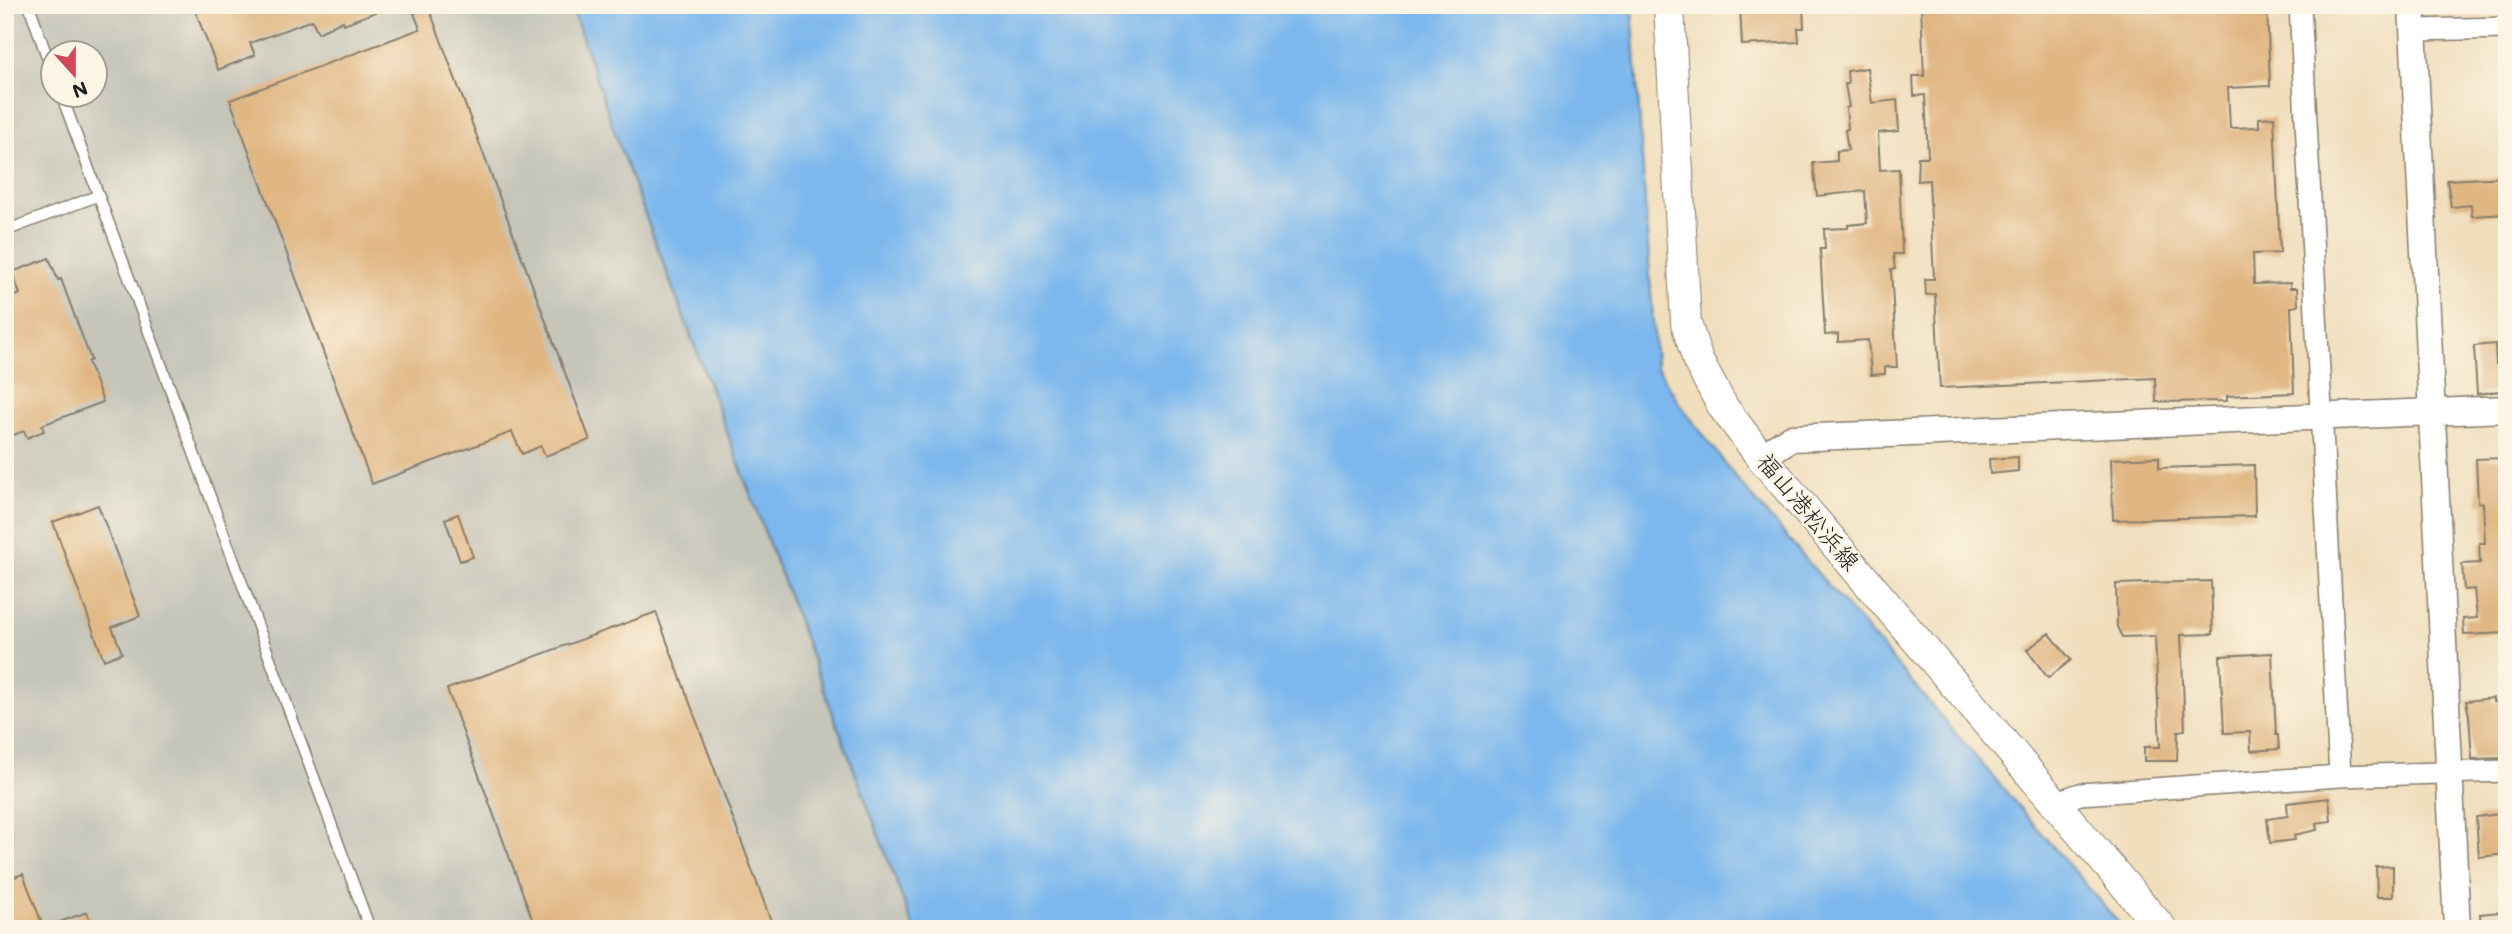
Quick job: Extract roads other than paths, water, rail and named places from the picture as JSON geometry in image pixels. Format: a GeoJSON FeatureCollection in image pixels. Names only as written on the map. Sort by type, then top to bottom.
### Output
{"type":"FeatureCollection","features":[{"type":"Feature","properties":{"kind":"main road","name":"福山港松浜線"},"geometry":{"type":"LineString","coordinates":[[1669,5],[1686,323],[1698,361],[1723,407],[1761,457],[2162,929]]}},
{"type":"Feature","properties":{"kind":"street"},"geometry":{"type":"LineString","coordinates":[[2300,5],[2340,776]]}},
{"type":"Feature","properties":{"kind":"street"},"geometry":{"type":"LineString","coordinates":[[2457,929],[2412,18],[2507,28]]}},
{"type":"Feature","properties":{"kind":"street"},"geometry":{"type":"LineString","coordinates":[[1761,457],[1791,438],[2507,409]]}},
{"type":"Feature","properties":{"kind":"street"},"geometry":{"type":"LineString","coordinates":[[2055,803],[2080,794],[2340,776],[2507,771]]}},
{"type":"Feature","properties":{"kind":"lane"},"geometry":{"type":"LineString","coordinates":[[29,5],[40,38]]}},
{"type":"Feature","properties":{"kind":"lane"},"geometry":{"type":"LineString","coordinates":[[66,108],[370,929]]}},
{"type":"Feature","properties":{"kind":"lane"},"geometry":{"type":"LineString","coordinates":[[5,231],[97,196]]}},
{"type":"Feature","properties":{"kind":"water"},"geometry":{"type":"Polygon","coordinates":[[[571,5],[1632,5],[1656,366],[1680,404],[1736,478],[2124,929],[914,929],[620,148],[571,5]]]}}]}
